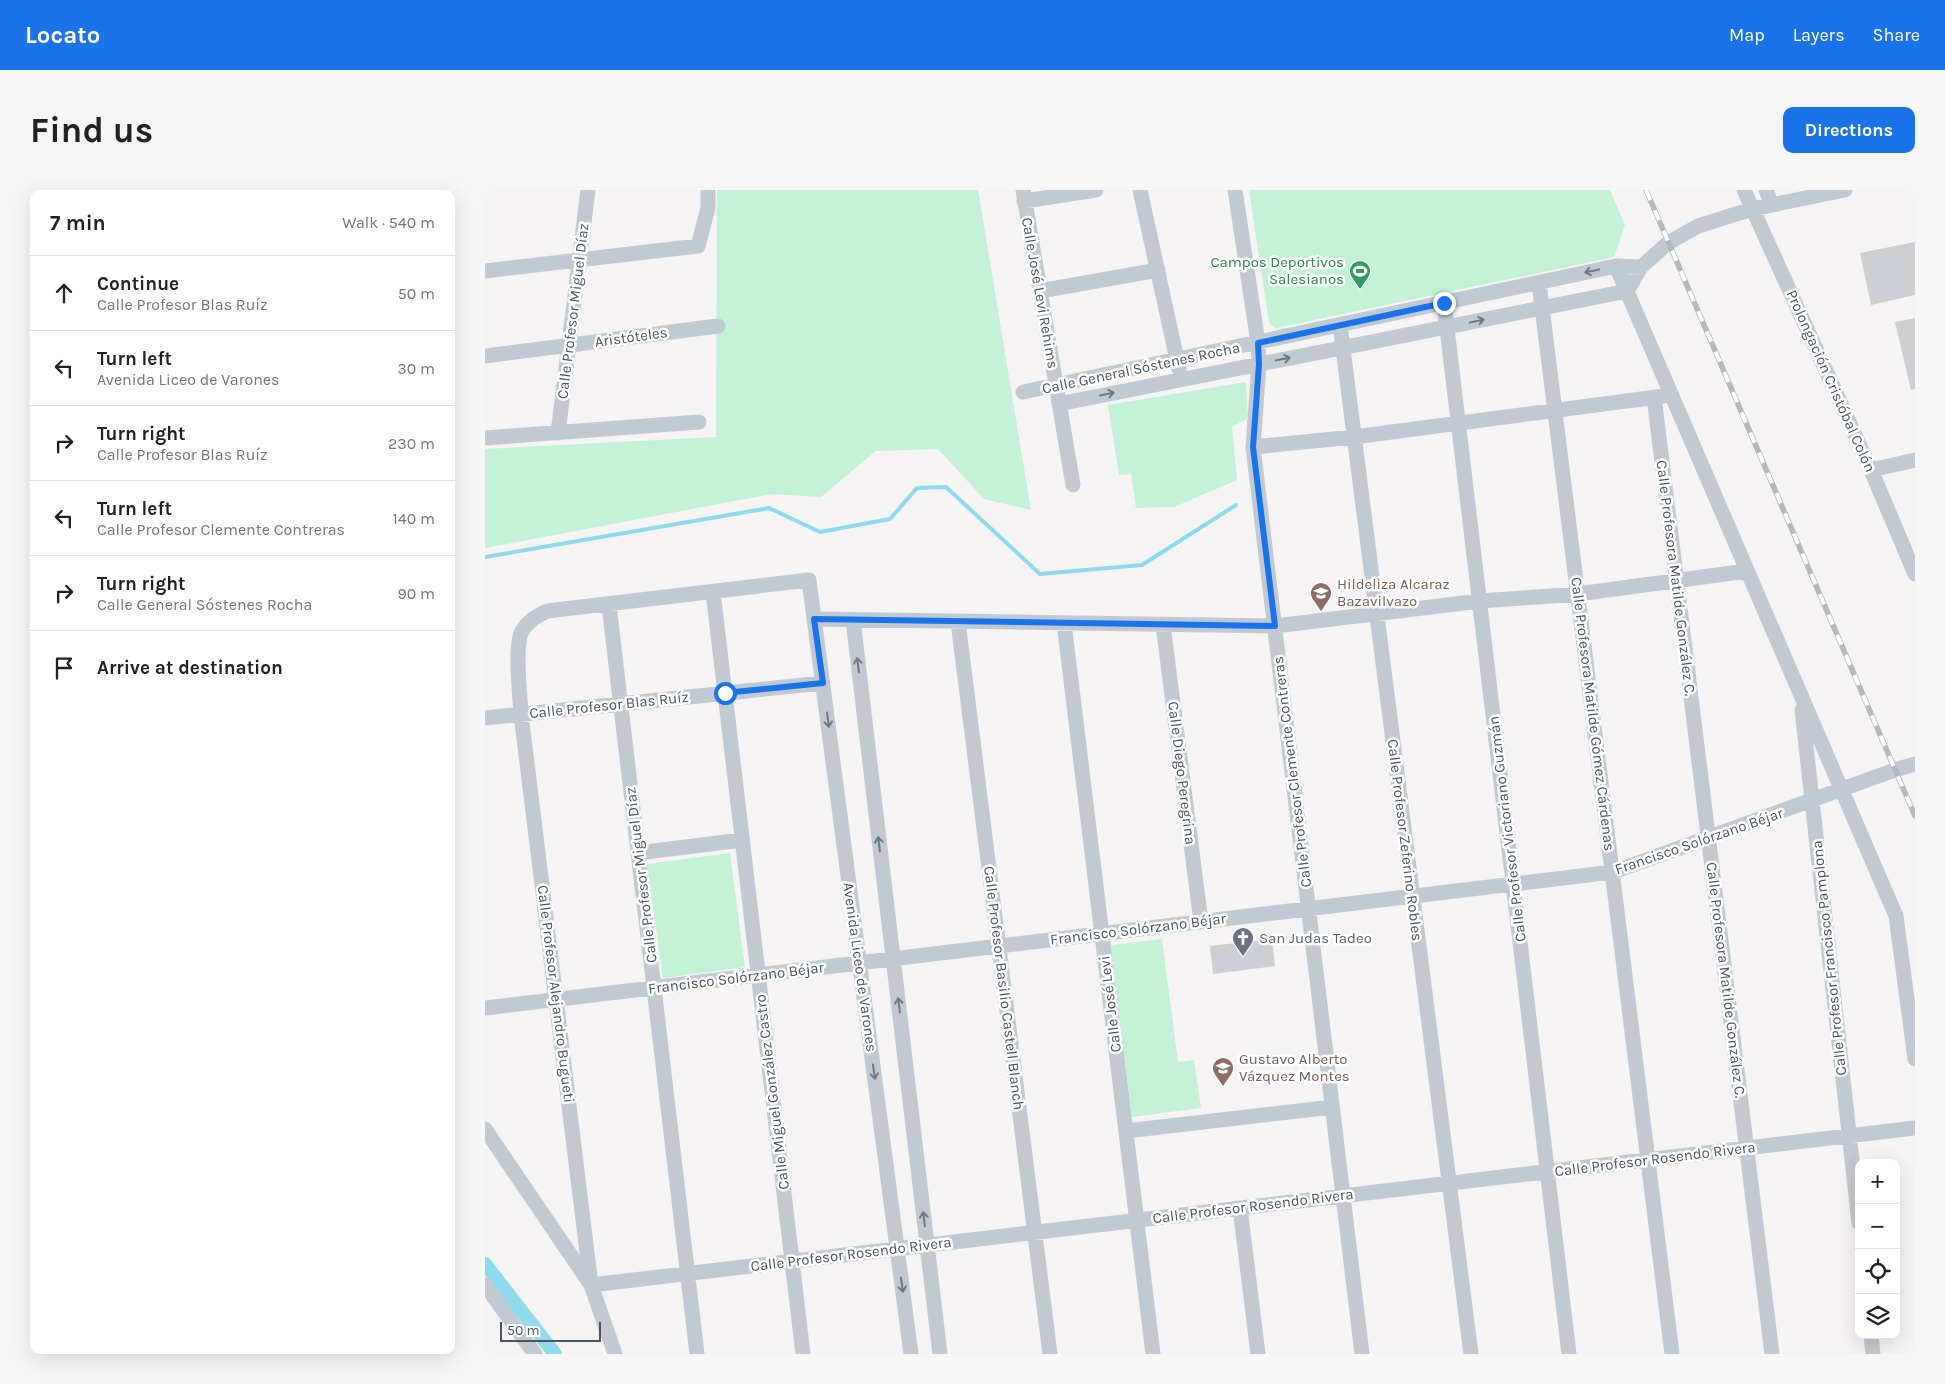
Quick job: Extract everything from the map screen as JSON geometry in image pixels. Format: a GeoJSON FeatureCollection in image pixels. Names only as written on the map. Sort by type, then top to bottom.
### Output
{"type":"FeatureCollection","features":[{"type":"Feature","properties":{"kind":"street","name":"Calle Profesor Miguel Díaz"},"geometry":{"type":"LineString","coordinates":[[558,433],[588,190]]}},
{"type":"Feature","properties":{"kind":"street"},"geometry":{"type":"LineString","coordinates":[[485,271],[698,246],[708,208],[708,190]]}},
{"type":"Feature","properties":{"kind":"street"},"geometry":{"type":"LineString","coordinates":[[1024,195],[1096,190]]}},
{"type":"Feature","properties":{"kind":"street"},"geometry":{"type":"LineString","coordinates":[[1140,190],[1182,379]]}},
{"type":"Feature","properties":{"kind":"street","name":"Calle Profesor Clemente Contreras"},"geometry":{"type":"LineString","coordinates":[[1235,190],[1258,343],[1259,364],[1253,447],[1362,1354]]}},
{"type":"Feature","properties":{"kind":"street","name":"Prolongación Cristóbal Colón"},"geometry":{"type":"LineString","coordinates":[[1744,190],[1871,470],[1915,574]]}},
{"type":"Feature","properties":{"kind":"street"},"geometry":{"type":"LineString","coordinates":[[1766,190],[1773,205]]}},
{"type":"Feature","properties":{"kind":"street"},"geometry":{"type":"LineString","coordinates":[[1627,291],[1641,267],[1668,243],[1698,226],[1752,209],[1845,190]]}},
{"type":"Feature","properties":{"kind":"street","name":"Calle José Levi Rehims"},"geometry":{"type":"LineString","coordinates":[[1024,195],[1073,485]]}},
{"type":"Feature","properties":{"kind":"street"},"geometry":{"type":"LineString","coordinates":[[1616,266],[1895,916],[1915,1059]]}},
{"type":"Feature","properties":{"kind":"street","name":"Calle General Sóstenes Rocha"},"geometry":{"type":"LineString","coordinates":[[1023,392],[1616,266],[1641,267]]}},
{"type":"Feature","properties":{"kind":"street"},"geometry":{"type":"LineString","coordinates":[[1040,290],[1158,270]]}},
{"type":"Feature","properties":{"kind":"street","name":"Calle Profesora Matilde Gómez Cárdenas"},"geometry":{"type":"LineString","coordinates":[[1539,283],[1672,1354]]}},
{"type":"Feature","properties":{"kind":"street","name":"Calle General Sóstenes Rocha"},"geometry":{"type":"LineString","coordinates":[[1059,404],[1627,291]]}},
{"type":"Feature","properties":{"kind":"street","name":"Calle Profesor Victoriano Guzmán"},"geometry":{"type":"LineString","coordinates":[[1444,303],[1569,1354]]}},
{"type":"Feature","properties":{"kind":"street","name":"Calle Profesor Zeferino Robles"},"geometry":{"type":"LineString","coordinates":[[1341,325],[1471,1354]]}},
{"type":"Feature","properties":{"kind":"street","name":"Aristóteles"},"geometry":{"type":"LineString","coordinates":[[485,356],[718,326]]}},
{"type":"Feature","properties":{"kind":"street"},"geometry":{"type":"LineString","coordinates":[[1253,447],[1354,437],[1671,395]]}},
{"type":"Feature","properties":{"kind":"street","name":"Calle Profesora Matilde González C."},"geometry":{"type":"LineString","coordinates":[[1654,397],[1772,1354]]}},
{"type":"Feature","properties":{"kind":"street"},"geometry":{"type":"LineString","coordinates":[[485,438],[699,422]]}},
{"type":"Feature","properties":{"kind":"street"},"geometry":{"type":"LineString","coordinates":[[1871,470],[1915,460]]}},
{"type":"Feature","properties":{"kind":"street"},"geometry":{"type":"LineString","coordinates":[[814,619],[1275,626],[1480,601],[1578,594],[1747,571]]}},
{"type":"Feature","properties":{"kind":"street","name":"Avenida Liceo de Varones"},"geometry":{"type":"LineString","coordinates":[[713,592],[809,580],[911,1354]]}},
{"type":"Feature","properties":{"kind":"street"},"geometry":{"type":"LineString","coordinates":[[609,605],[713,592]]}},
{"type":"Feature","properties":{"kind":"street","name":"Calle Miguel González Castro"},"geometry":{"type":"LineString","coordinates":[[713,592],[803,1354]]}},
{"type":"Feature","properties":{"kind":"street","name":"Calle Profesor Miguel Díaz"},"geometry":{"type":"LineString","coordinates":[[609,605],[697,1354]]}},
{"type":"Feature","properties":{"kind":"street","name":"Calle Profesor Alejandro Bugueti"},"geometry":{"type":"LineString","coordinates":[[609,605],[547,611],[533,619],[522,631],[519,644],[521,714],[591,1285],[615,1354]]}},
{"type":"Feature","properties":{"kind":"street"},"geometry":{"type":"LineString","coordinates":[[853,620],[940,1354]]}},
{"type":"Feature","properties":{"kind":"street","name":"Calle Profesor Basilio Castell Blanch"},"geometry":{"type":"LineString","coordinates":[[958,622],[1050,1354]]}},
{"type":"Feature","properties":{"kind":"street","name":"Calle José Levi"},"geometry":{"type":"LineString","coordinates":[[1064,623],[1153,1354]]}},
{"type":"Feature","properties":{"kind":"street","name":"Calle Diego Peregrina"},"geometry":{"type":"LineString","coordinates":[[1163,625],[1201,922]]}},
{"type":"Feature","properties":{"kind":"street","name":"Calle Profesor Blas Ruíz"},"geometry":{"type":"LineString","coordinates":[[485,718],[823,683]]}},
{"type":"Feature","properties":{"kind":"street","name":"Calle Profesor Francisco Pamplona"},"geometry":{"type":"LineString","coordinates":[[1800,693],[1857,1204]]}},
{"type":"Feature","properties":{"kind":"street","name":"Francisco Solórzano Béjar"},"geometry":{"type":"LineString","coordinates":[[485,1008],[1613,872],[1915,764]]}},
{"type":"Feature","properties":{"kind":"street"},"geometry":{"type":"LineString","coordinates":[[638,853],[742,840]]}},
{"type":"Feature","properties":{"kind":"street"},"geometry":{"type":"LineString","coordinates":[[1126,1131],[1332,1107]]}},
{"type":"Feature","properties":{"kind":"street","name":"Calle Profesor Rosendo Rivera"},"geometry":{"type":"LineString","coordinates":[[591,1285],[1915,1128]]}},
{"type":"Feature","properties":{"kind":"street"},"geometry":{"type":"LineString","coordinates":[[485,1129],[591,1285]]}},
{"type":"Feature","properties":{"kind":"street"},"geometry":{"type":"LineString","coordinates":[[1240,1208],[1258,1354]]}},
{"type":"Feature","properties":{"kind":"street"},"geometry":{"type":"LineString","coordinates":[[485,1285],[535,1354]]}},
{"type":"Feature","properties":{"kind":"street"},"geometry":{"type":"LineString","coordinates":[[1871,1339],[1873,1354]]}},
{"type":"Feature","properties":{"kind":"green space"},"geometry":{"type":"Polygon","coordinates":[[[717,190],[978,190],[1031,510],[984,499],[938,449],[876,451],[821,497],[772,494],[485,548],[485,449],[716,437],[717,190]]]}},
{"type":"Feature","properties":{"kind":"green space","name":"Campos Deportivos Salesianos"},"geometry":{"type":"Polygon","coordinates":[[[1249,190],[1610,190],[1625,225],[1614,257],[1276,328],[1269,323],[1249,190]]]}},
{"type":"Feature","properties":{"kind":"green space"},"geometry":{"type":"Polygon","coordinates":[[[1246,382],[1248,418],[1232,427],[1237,480],[1174,507],[1136,508],[1131,474],[1119,475],[1108,405],[1246,382]]]}},
{"type":"Feature","properties":{"kind":"green space"},"geometry":{"type":"Polygon","coordinates":[[[730,853],[745,967],[663,978],[647,864],[730,853]]]}},
{"type":"Feature","properties":{"kind":"green space"},"geometry":{"type":"Polygon","coordinates":[[[1162,939],[1178,1062],[1194,1060],[1201,1108],[1132,1117],[1111,945],[1162,939]]]}},
{"type":"Feature","properties":{"kind":"building"},"geometry":{"type":"Polygon","coordinates":[[[1915,242],[1915,295],[1871,305],[1860,253],[1915,242]]]}},
{"type":"Feature","properties":{"kind":"building"},"geometry":{"type":"Polygon","coordinates":[[[1915,318],[1915,389],[1911,390],[1895,322],[1915,318]]]}},
{"type":"Feature","properties":{"kind":"building","name":"San Judas Tadeo"},"geometry":{"type":"Polygon","coordinates":[[[1272,939],[1275,966],[1213,974],[1210,946],[1272,939]]]}},
{"type":"Feature","properties":{"kind":"waterway"},"geometry":{"type":"LineString","coordinates":[[485,557],[769,508],[820,532],[890,519],[917,488],[946,487],[1040,574],[1142,565],[1236,505]]}},
{"type":"Feature","properties":{"kind":"waterway"},"geometry":{"type":"LineString","coordinates":[[485,1264],[555,1354]]}},
{"type":"Feature","properties":{"kind":"railway"},"geometry":{"type":"LineString","coordinates":[[1646,190],[1915,816]]}},
{"type":"Feature","properties":{"kind":"place","name":"Campos Deportivos Salesianos"},"geometry":{"type":"Point","coordinates":[1360,290]}},
{"type":"Feature","properties":{"kind":"place","name":"Hildeliza Alcaraz Bazavilvazo"},"geometry":{"type":"Point","coordinates":[1321,612]}},
{"type":"Feature","properties":{"kind":"place","name":"San Judas Tadeo"},"geometry":{"type":"Point","coordinates":[1243,957]}},
{"type":"Feature","properties":{"kind":"place","name":"Gustavo Alberto Vázquez Montes"},"geometry":{"type":"Point","coordinates":[1223,1087]}},
{"type":"Feature","properties":{"kind":"route"},"geometry":{"type":"LineString","coordinates":[[725,693],[823,683],[814,619],[1275,626],[1253,447],[1259,364],[1258,343],[1444,303]]}}]}
